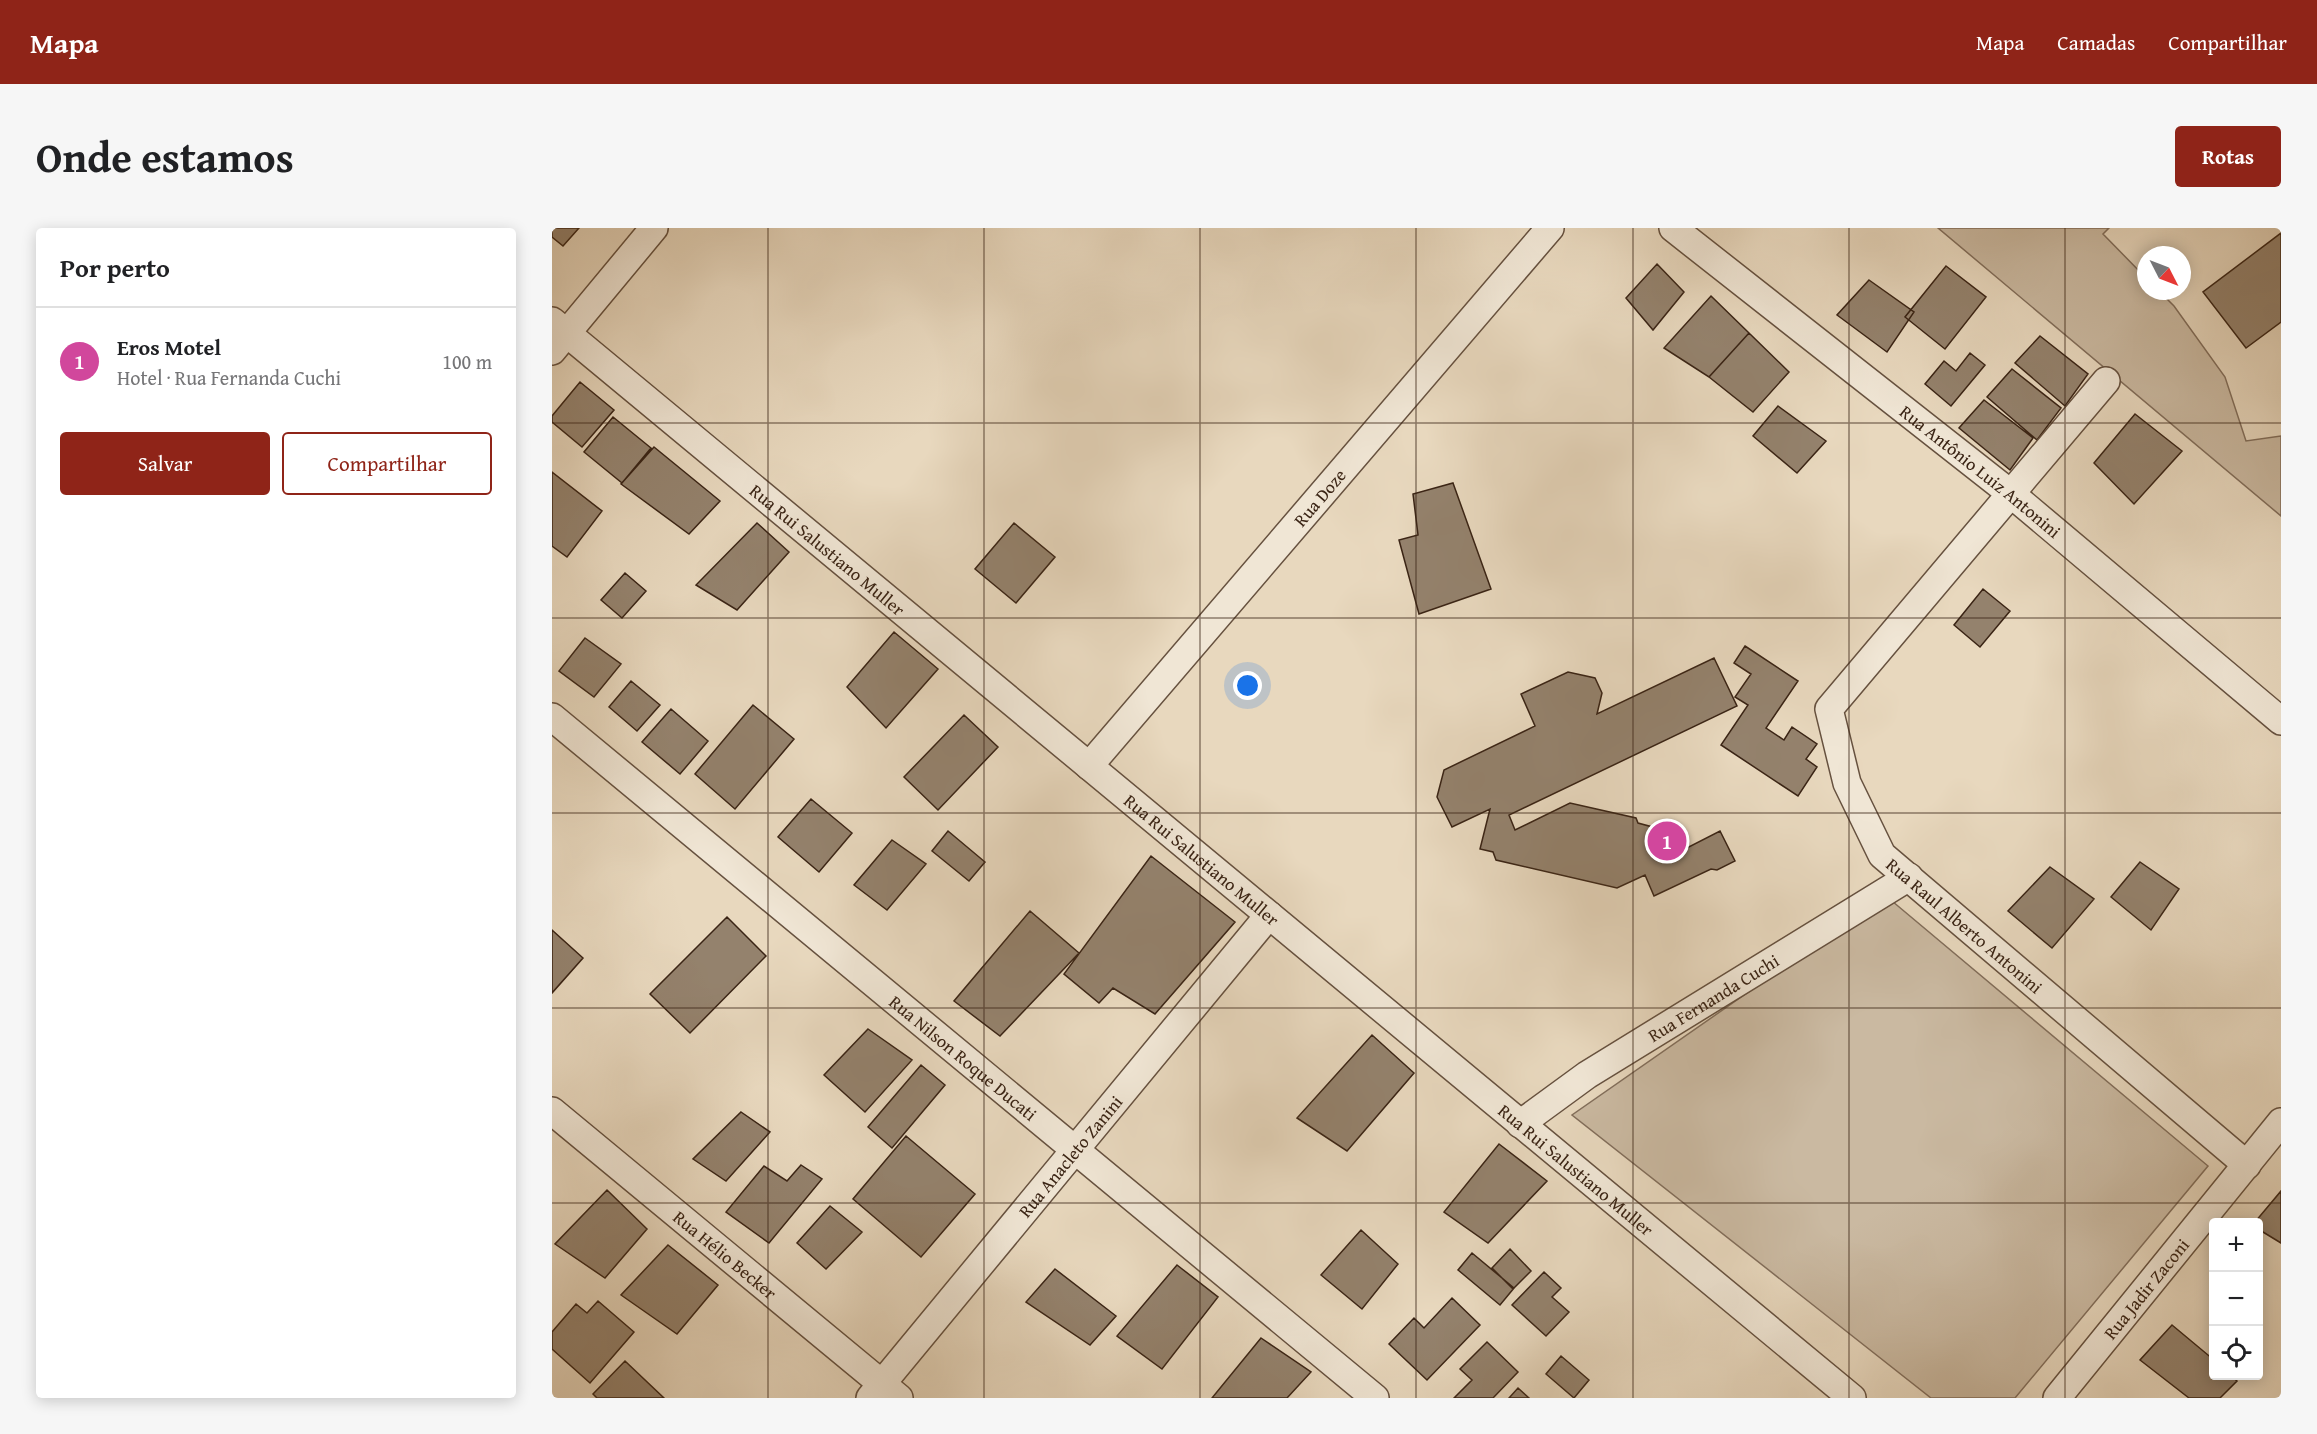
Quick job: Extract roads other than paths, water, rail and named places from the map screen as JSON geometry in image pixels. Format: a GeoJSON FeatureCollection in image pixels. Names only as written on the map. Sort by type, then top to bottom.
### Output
{"type":"FeatureCollection","features":[{"type":"Feature","properties":{"kind":"street"},"geometry":{"type":"LineString","coordinates":[[557,335],[654,228]]}},
{"type":"Feature","properties":{"kind":"street","name":"Rua Doze"},"geometry":{"type":"LineString","coordinates":[[1089,766],[1550,228]]}},
{"type":"Feature","properties":{"kind":"street","name":"Rua Antônio Luiz Antonini"},"geometry":{"type":"LineString","coordinates":[[1673,228],[2010,493],[2281,721]]}},
{"type":"Feature","properties":{"kind":"street","name":"Rua Rui Salustiano Muller"},"geometry":{"type":"LineString","coordinates":[[557,335],[1089,766],[1852,1398]]}},
{"type":"Feature","properties":{"kind":"street","name":"Rua Raul Alberto Antonini"},"geometry":{"type":"LineString","coordinates":[[2106,381],[1829,710],[1847,783],[1882,855],[2247,1165]]}},
{"type":"Feature","properties":{"kind":"street","name":"Rua Nilson Roque Ducati"},"geometry":{"type":"LineString","coordinates":[[552,717],[1375,1398]]}},
{"type":"Feature","properties":{"kind":"street","name":"Rua Fernanda Cuchi"},"geometry":{"type":"LineString","coordinates":[[1520,1124],[1587,1075],[1909,877]]}},
{"type":"Feature","properties":{"kind":"street","name":"Rua Anacleto Zanini"},"geometry":{"type":"LineString","coordinates":[[884,1393],[1075,1149],[1269,915]]}},
{"type":"Feature","properties":{"kind":"street","name":"Rua Hélio Becker"},"geometry":{"type":"LineString","coordinates":[[552,1111],[884,1393]]}},
{"type":"Feature","properties":{"kind":"street","name":"Rua Jadir Zaconi"},"geometry":{"type":"LineString","coordinates":[[2057,1398],[2281,1122]]}},
{"type":"Feature","properties":{"kind":"place","name":"Eros Motel"},"geometry":{"type":"Point","coordinates":[1667,841]}}]}
